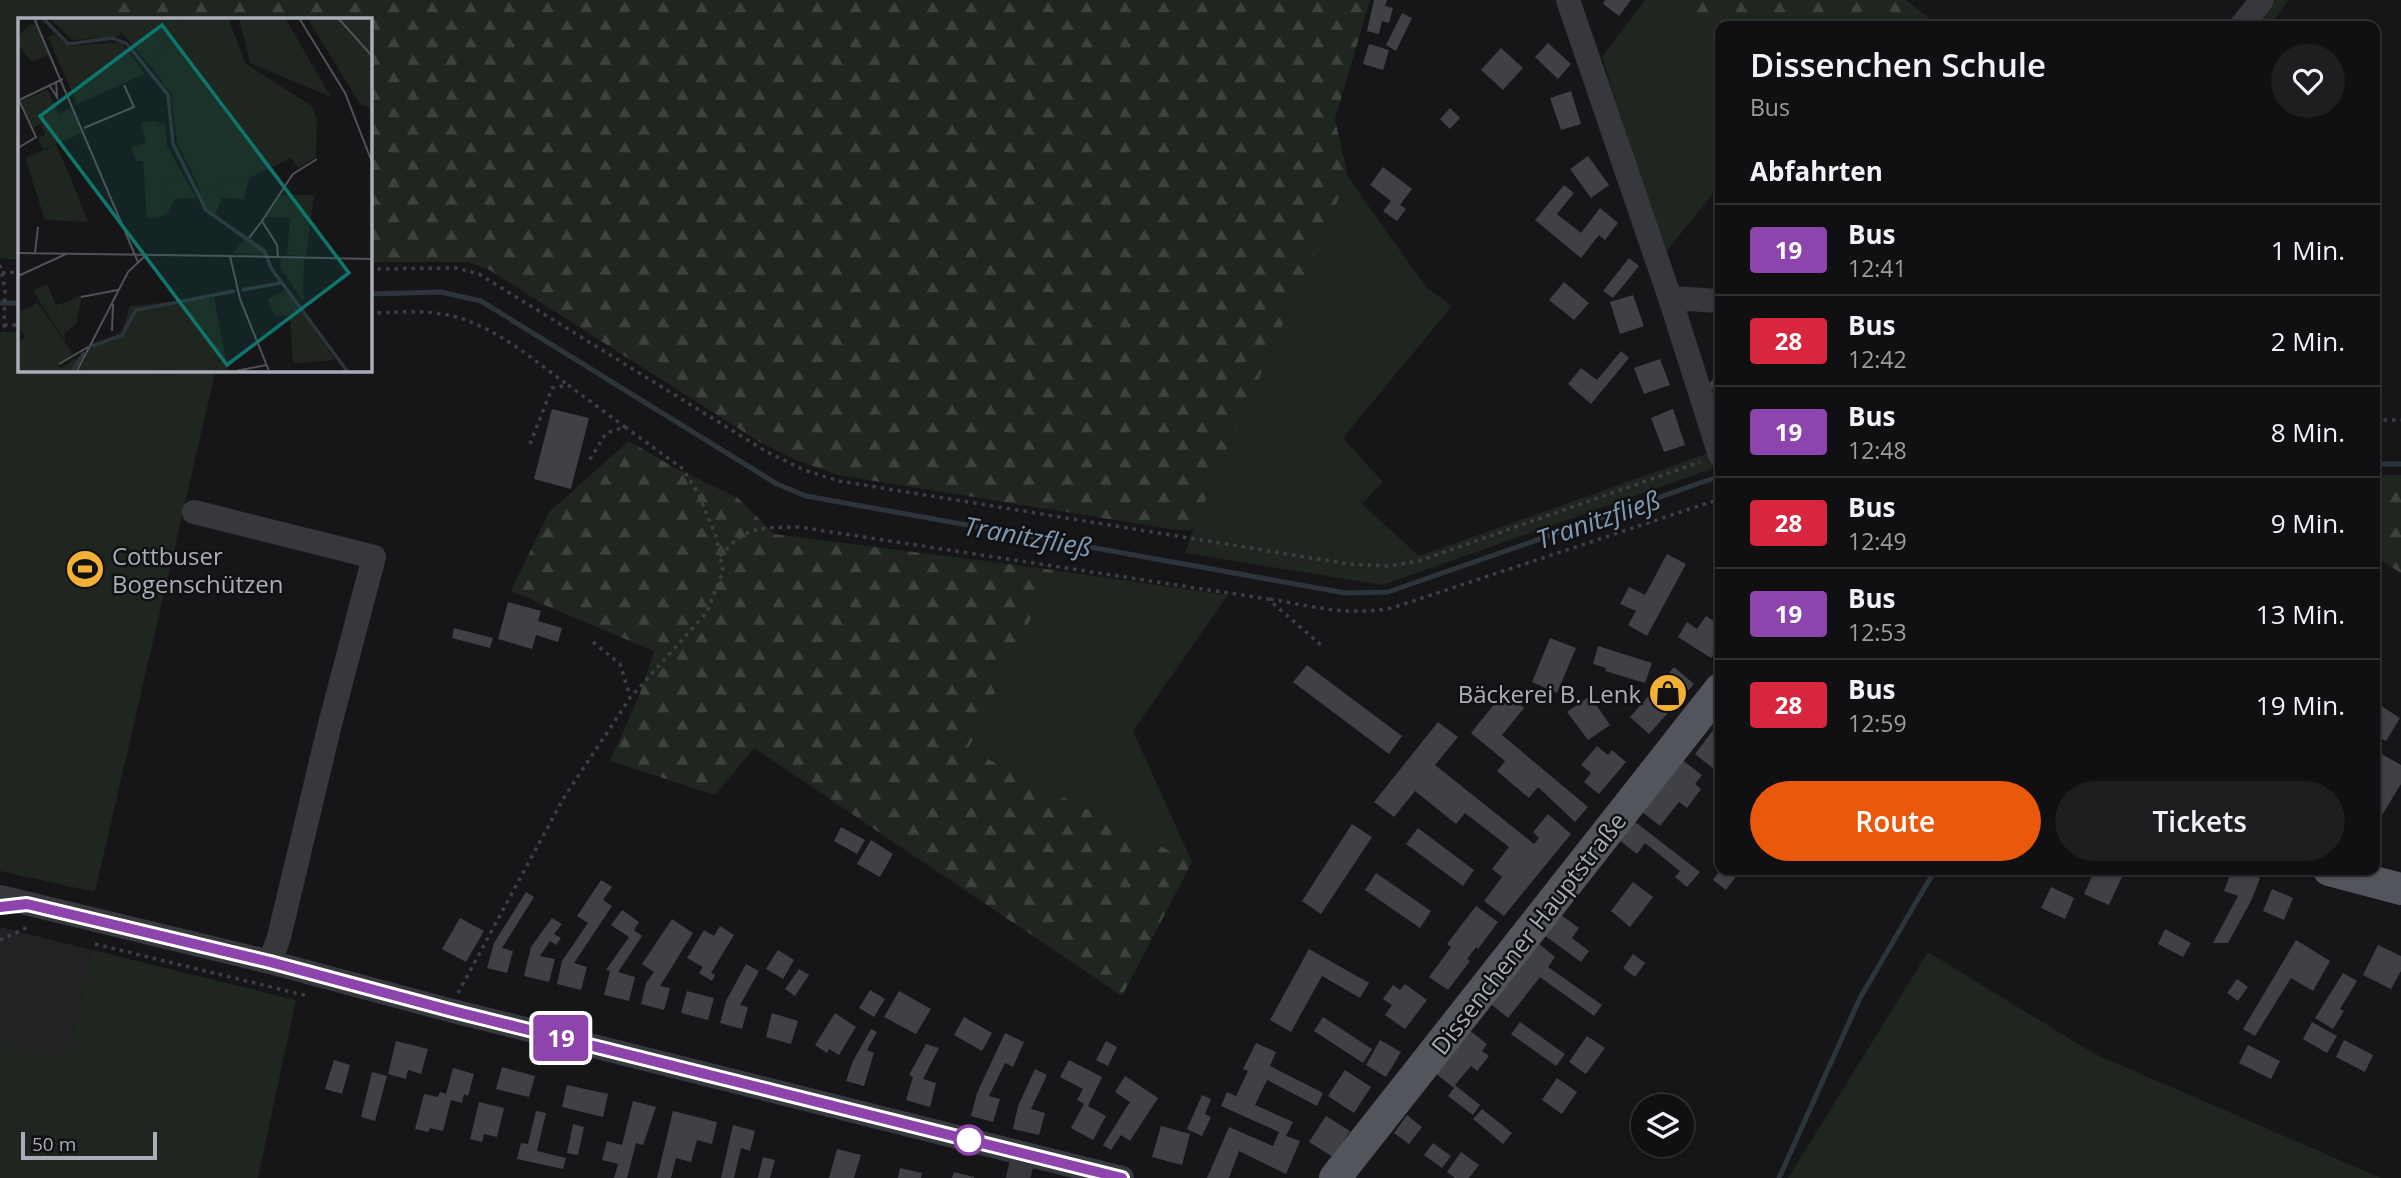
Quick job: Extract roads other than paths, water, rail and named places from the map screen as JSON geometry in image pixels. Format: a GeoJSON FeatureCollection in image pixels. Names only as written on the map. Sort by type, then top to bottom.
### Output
{"type":"FeatureCollection","features":[{"type":"Feature","properties":{"kind":"main road","name":"Dissenchener Hauptstraße"},"geometry":{"type":"LineString","coordinates":[[1345,1175],[1715,694]]}},
{"type":"Feature","properties":{"kind":"main road"},"geometry":{"type":"LineString","coordinates":[[2347,875],[2401,890]]}},
{"type":"Feature","properties":{"kind":"street"},"geometry":{"type":"LineString","coordinates":[[1568,0],[1670,298],[1715,439]]}},
{"type":"Feature","properties":{"kind":"street"},"geometry":{"type":"LineString","coordinates":[[2245,21],[2262,0]]}},
{"type":"Feature","properties":{"kind":"street"},"geometry":{"type":"LineString","coordinates":[[1670,298],[1715,301]]}},
{"type":"Feature","properties":{"kind":"street"},"geometry":{"type":"LineString","coordinates":[[194,512],[374,557],[330,724],[279,937],[270,962]]}},
{"type":"Feature","properties":{"kind":"street"},"geometry":{"type":"LineString","coordinates":[[0,897],[27,916]]}},
{"type":"Feature","properties":{"kind":"street"},"geometry":{"type":"LineString","coordinates":[[0,907],[27,916],[270,962],[449,1010],[1122,1178]]}},
{"type":"Feature","properties":{"kind":"street"},"geometry":{"type":"LineString","coordinates":[[1018,1178],[1024,1154]]}},
{"type":"Feature","properties":{"kind":"waterway","name":"Tranitzfließ"},"geometry":{"type":"LineString","coordinates":[[371,294],[441,292],[481,301],[777,484],[806,496],[1345,593],[1388,592],[1715,478]]}},
{"type":"Feature","properties":{"kind":"waterway","name":"Tranitzfließ"},"geometry":{"type":"LineString","coordinates":[[0,303],[18,303]]}},
{"type":"Feature","properties":{"kind":"waterway","name":"Tranitzfließ"},"geometry":{"type":"LineString","coordinates":[[2380,464],[2401,464]]}},
{"type":"Feature","properties":{"kind":"waterway"},"geometry":{"type":"LineString","coordinates":[[1779,1178],[1860,998],[1932,875]]}},
{"type":"Feature","properties":{"kind":"place","name":"Cottbuser Bogenschützen"},"geometry":{"type":"Point","coordinates":[85,569]}},
{"type":"Feature","properties":{"kind":"place","name":"Bäckerei B. Lenk"},"geometry":{"type":"Point","coordinates":[1668,693]}}]}
